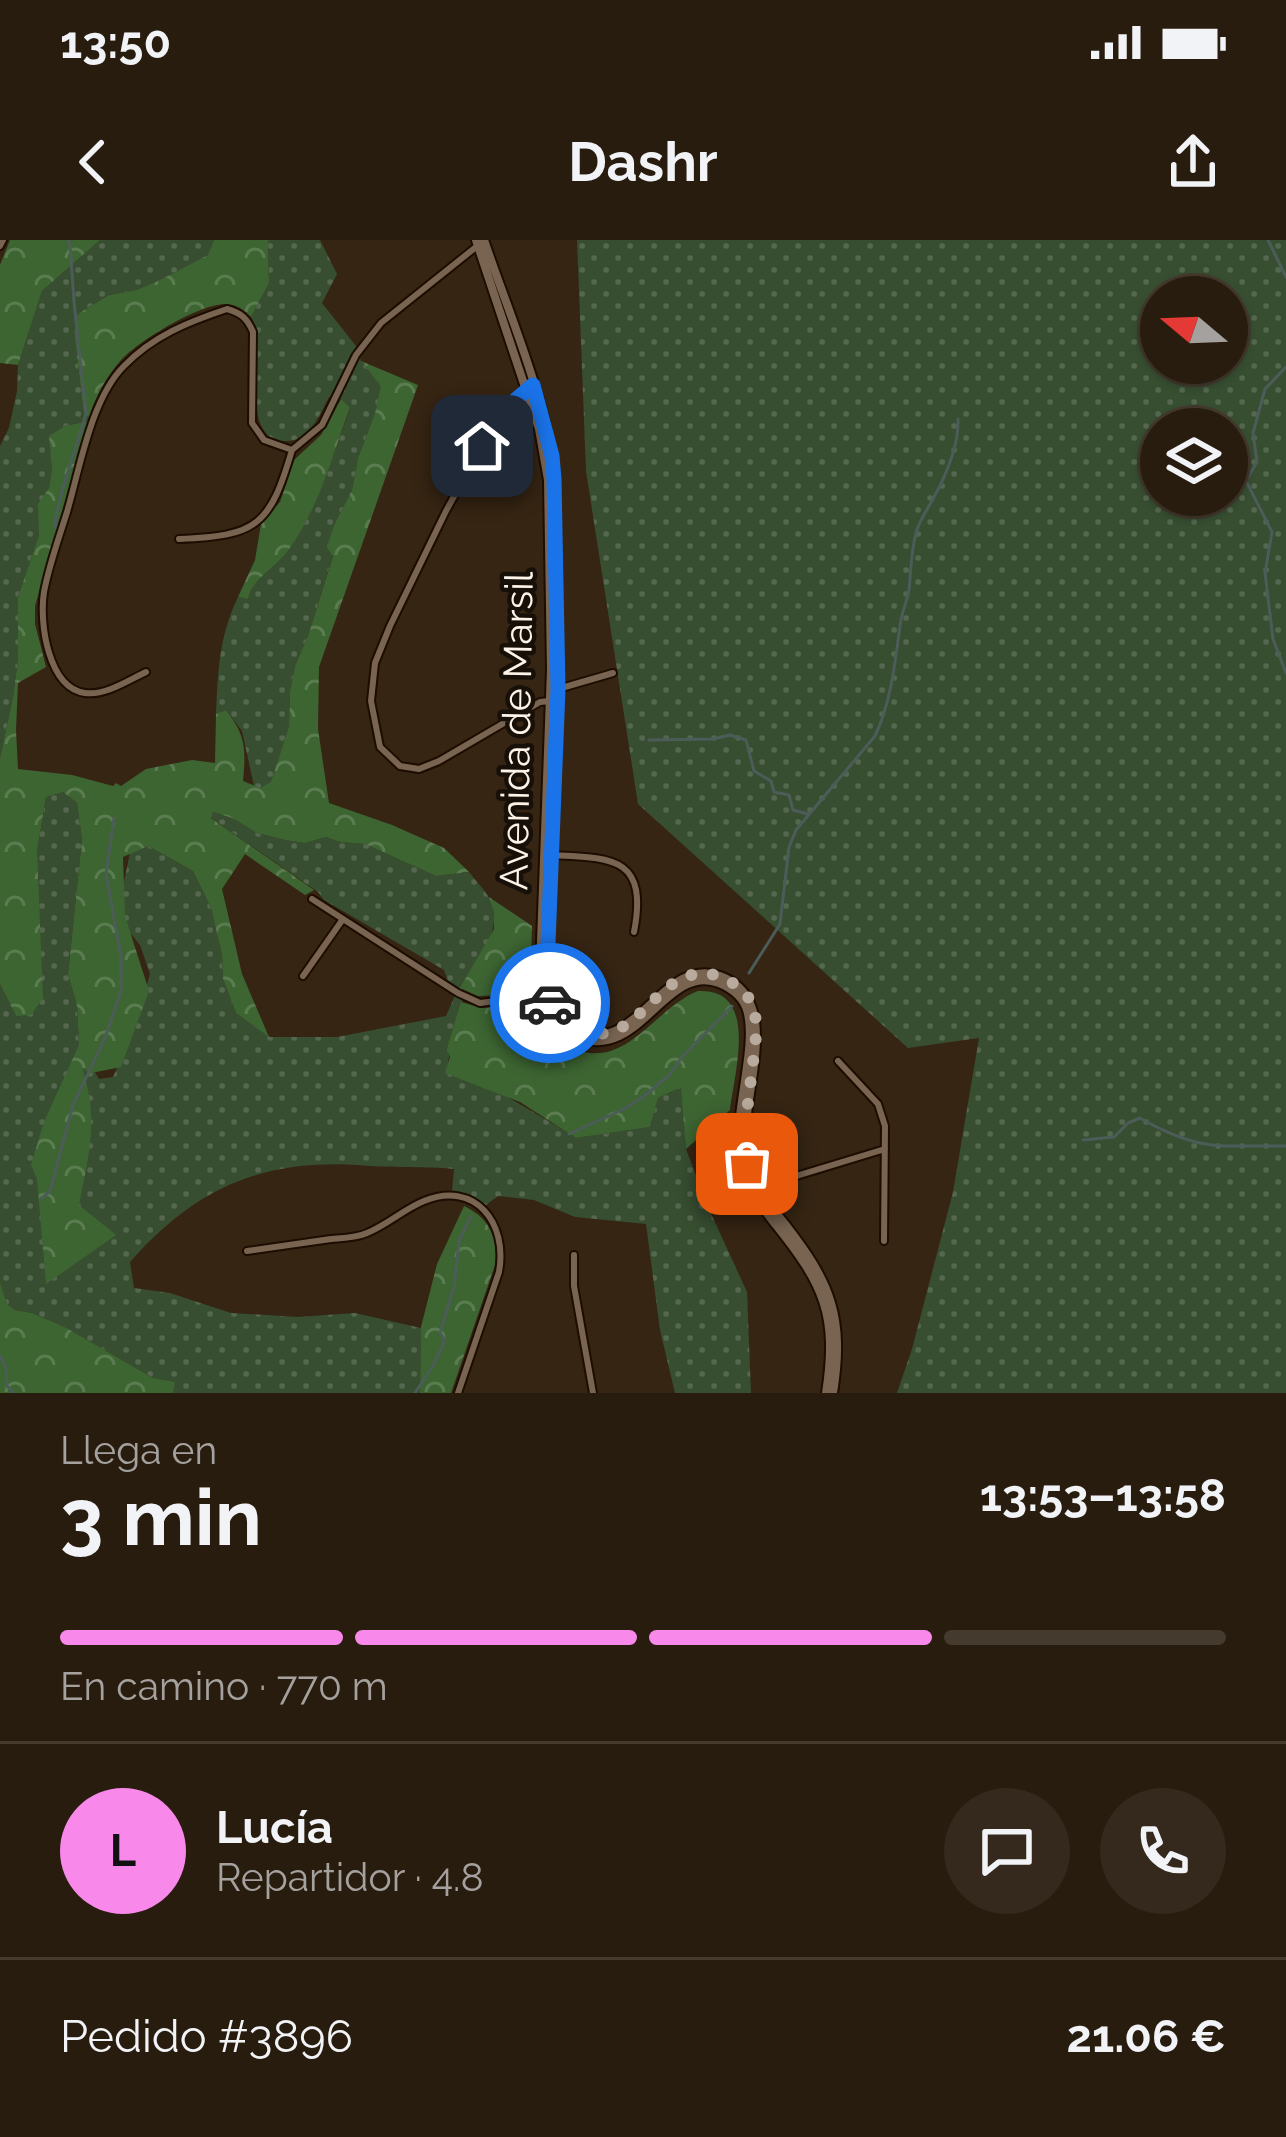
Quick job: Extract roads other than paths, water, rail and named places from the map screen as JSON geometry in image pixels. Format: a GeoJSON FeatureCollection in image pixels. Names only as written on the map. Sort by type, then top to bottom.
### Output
{"type":"FeatureCollection","features":[{"type":"Feature","properties":{"kind":"street","name":"Avenida de Marsil"},"geometry":{"type":"LineString","coordinates":[[481,242],[552,456],[554,479],[558,689],[543,995]]}},
{"type":"Feature","properties":{"kind":"street"},"geometry":{"type":"LineString","coordinates":[[179,539],[219,538],[243,530],[266,514],[292,450],[322,425],[356,355],[381,323],[481,242]]}},
{"type":"Feature","properties":{"kind":"street"},"geometry":{"type":"LineString","coordinates":[[146,672],[90,694],[65,685],[53,670],[43,596],[98,408],[120,369],[158,337],[227,309],[239,313],[253,332],[252,423],[263,440],[292,450]]}},
{"type":"Feature","properties":{"kind":"street","name":"Avenida de Marsil"},"geometry":{"type":"LineString","coordinates":[[530,387],[548,480],[549,855]]}},
{"type":"Feature","properties":{"kind":"street"},"geometry":{"type":"LineString","coordinates":[[530,387],[500,413],[446,512],[375,663],[371,701],[380,747],[400,766],[419,769],[540,702],[550,701]]}},
{"type":"Feature","properties":{"kind":"street"},"geometry":{"type":"LineString","coordinates":[[558,689],[613,673]]}},
{"type":"Feature","properties":{"kind":"street"},"geometry":{"type":"LineString","coordinates":[[549,855],[606,858],[622,865],[640,904],[634,932]]}},
{"type":"Feature","properties":{"kind":"street"},"geometry":{"type":"LineString","coordinates":[[312,899],[458,993],[480,1003],[543,995],[564,1021],[583,1032],[617,1031],[684,977],[707,973],[740,988],[751,1003],[756,1025],[747,1164],[754,1189],[811,1257],[827,1288],[838,1344],[829,1393]]}},
{"type":"Feature","properties":{"kind":"street"},"geometry":{"type":"LineString","coordinates":[[303,976],[343,919]]}},
{"type":"Feature","properties":{"kind":"street"},"geometry":{"type":"LineString","coordinates":[[838,1061],[878,1104],[885,1126],[884,1241]]}},
{"type":"Feature","properties":{"kind":"street"},"geometry":{"type":"LineString","coordinates":[[754,1189],[885,1149]]}},
{"type":"Feature","properties":{"kind":"street"},"geometry":{"type":"LineString","coordinates":[[247,1251],[364,1235],[440,1196],[457,1197],[484,1209],[500,1236],[502,1255],[458,1393]]}},
{"type":"Feature","properties":{"kind":"street"},"geometry":{"type":"LineString","coordinates":[[574,1255],[574,1286],[593,1393]]}},
{"type":"Feature","properties":{"kind":"waterway"},"geometry":{"type":"LineString","coordinates":[[57,532],[62,491],[86,414],[68,240]]}},
{"type":"Feature","properties":{"kind":"waterway"},"geometry":{"type":"LineString","coordinates":[[1268,240],[1286,277]]}},
{"type":"Feature","properties":{"kind":"waterway"},"geometry":{"type":"LineString","coordinates":[[1286,367],[1265,389],[1253,433],[1257,462],[1246,481],[1272,532],[1265,573],[1273,639],[1286,673]]}},
{"type":"Feature","properties":{"kind":"waterway"},"geometry":{"type":"LineString","coordinates":[[749,973],[780,924],[789,847],[796,830],[875,736],[880,723],[889,696],[916,533],[950,460],[958,419]]}},
{"type":"Feature","properties":{"kind":"waterway"},"geometry":{"type":"LineString","coordinates":[[649,740],[730,735],[746,740],[754,771],[771,781],[774,792],[789,795],[793,810],[808,814]]}},
{"type":"Feature","properties":{"kind":"waterway"},"geometry":{"type":"LineString","coordinates":[[42,1198],[50,1191],[73,1105],[121,991],[121,956],[106,874],[114,818]]}},
{"type":"Feature","properties":{"kind":"waterway"},"geometry":{"type":"LineString","coordinates":[[569,1134],[646,1095],[732,1006]]}},
{"type":"Feature","properties":{"kind":"waterway"},"geometry":{"type":"LineString","coordinates":[[1083,1140],[1114,1137],[1140,1118],[1196,1142],[1286,1146]]}},
{"type":"Feature","properties":{"kind":"waterway"},"geometry":{"type":"LineString","coordinates":[[415,1393],[445,1340],[440,1333],[454,1287],[459,1241],[471,1216]]}},
{"type":"Feature","properties":{"kind":"waterway"},"geometry":{"type":"LineString","coordinates":[[0,1356],[7,1386],[14,1393]]}}]}
